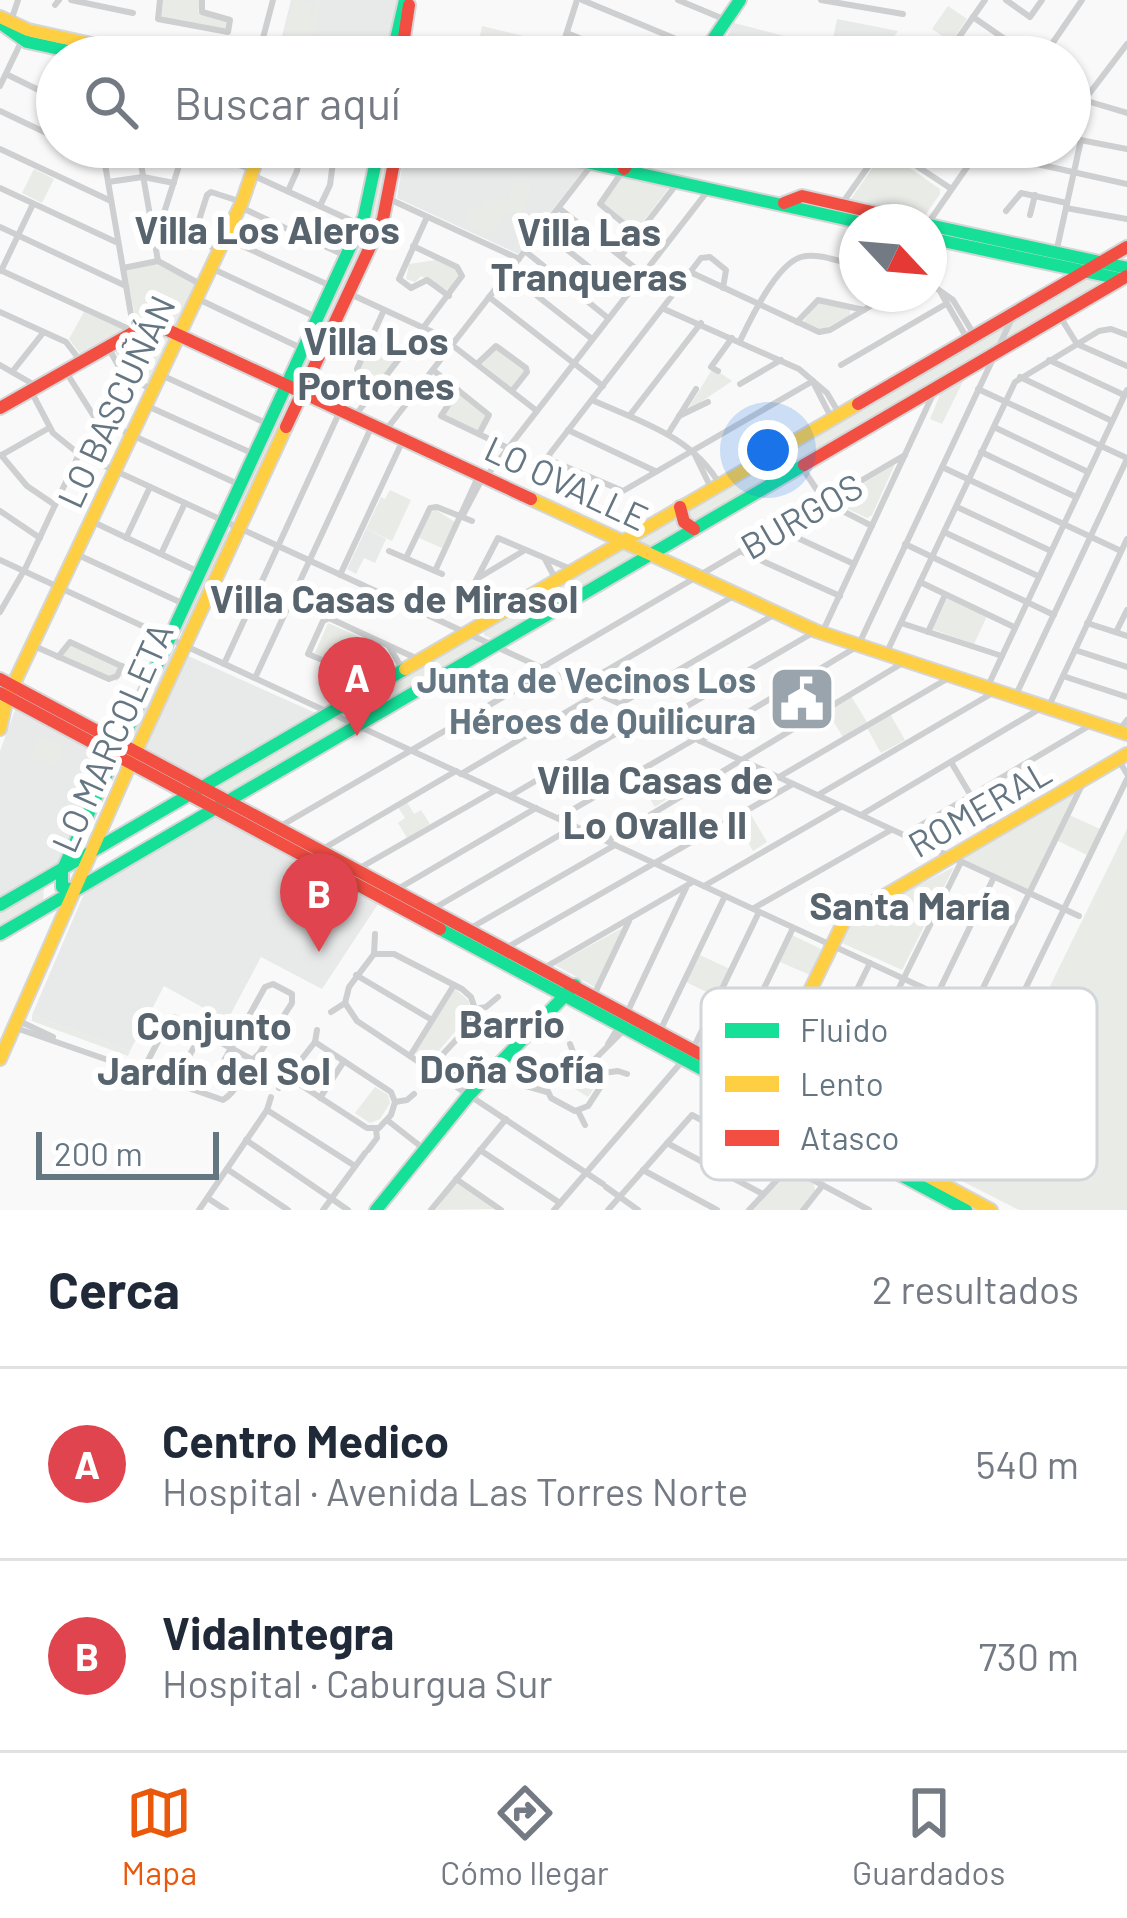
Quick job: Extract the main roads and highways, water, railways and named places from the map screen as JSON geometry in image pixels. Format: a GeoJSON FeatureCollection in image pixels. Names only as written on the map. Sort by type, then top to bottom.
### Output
{"type":"FeatureCollection","features":[{"type":"Feature","properties":{"kind":"place","name":"Junta de Vecinos Los Héroes de Quilicura"},"geometry":{"type":"Point","coordinates":[802,699]}},
{"type":"Feature","properties":{"kind":"place","name":"Centro Medico"},"geometry":{"type":"Point","coordinates":[357,736]}},
{"type":"Feature","properties":{"kind":"place","name":"VidaIntegra"},"geometry":{"type":"Point","coordinates":[319,952]}},
{"type":"Feature","properties":{"kind":"district","name":"Villa Los Aleros"},"geometry":{"type":"Point","coordinates":[267,228]}},
{"type":"Feature","properties":{"kind":"district","name":"Villa Las Tranqueras"},"geometry":{"type":"Point","coordinates":[589,252]}},
{"type":"Feature","properties":{"kind":"district","name":"Villa Los Portones"},"geometry":{"type":"Point","coordinates":[376,362]}},
{"type":"Feature","properties":{"kind":"district","name":"Villa Casas de Mirasol"},"geometry":{"type":"Point","coordinates":[394,597]}},
{"type":"Feature","properties":{"kind":"district","name":"Villa Casas de Lo Ovalle II"},"geometry":{"type":"Point","coordinates":[655,800]}},
{"type":"Feature","properties":{"kind":"district","name":"Santa María"},"geometry":{"type":"Point","coordinates":[910,904]}},
{"type":"Feature","properties":{"kind":"district","name":"Barrio Doña Sofía"},"geometry":{"type":"Point","coordinates":[512,1044]}},
{"type":"Feature","properties":{"kind":"district","name":"Conjunto Jardín del Sol"},"geometry":{"type":"Point","coordinates":[214,1046]}}]}
